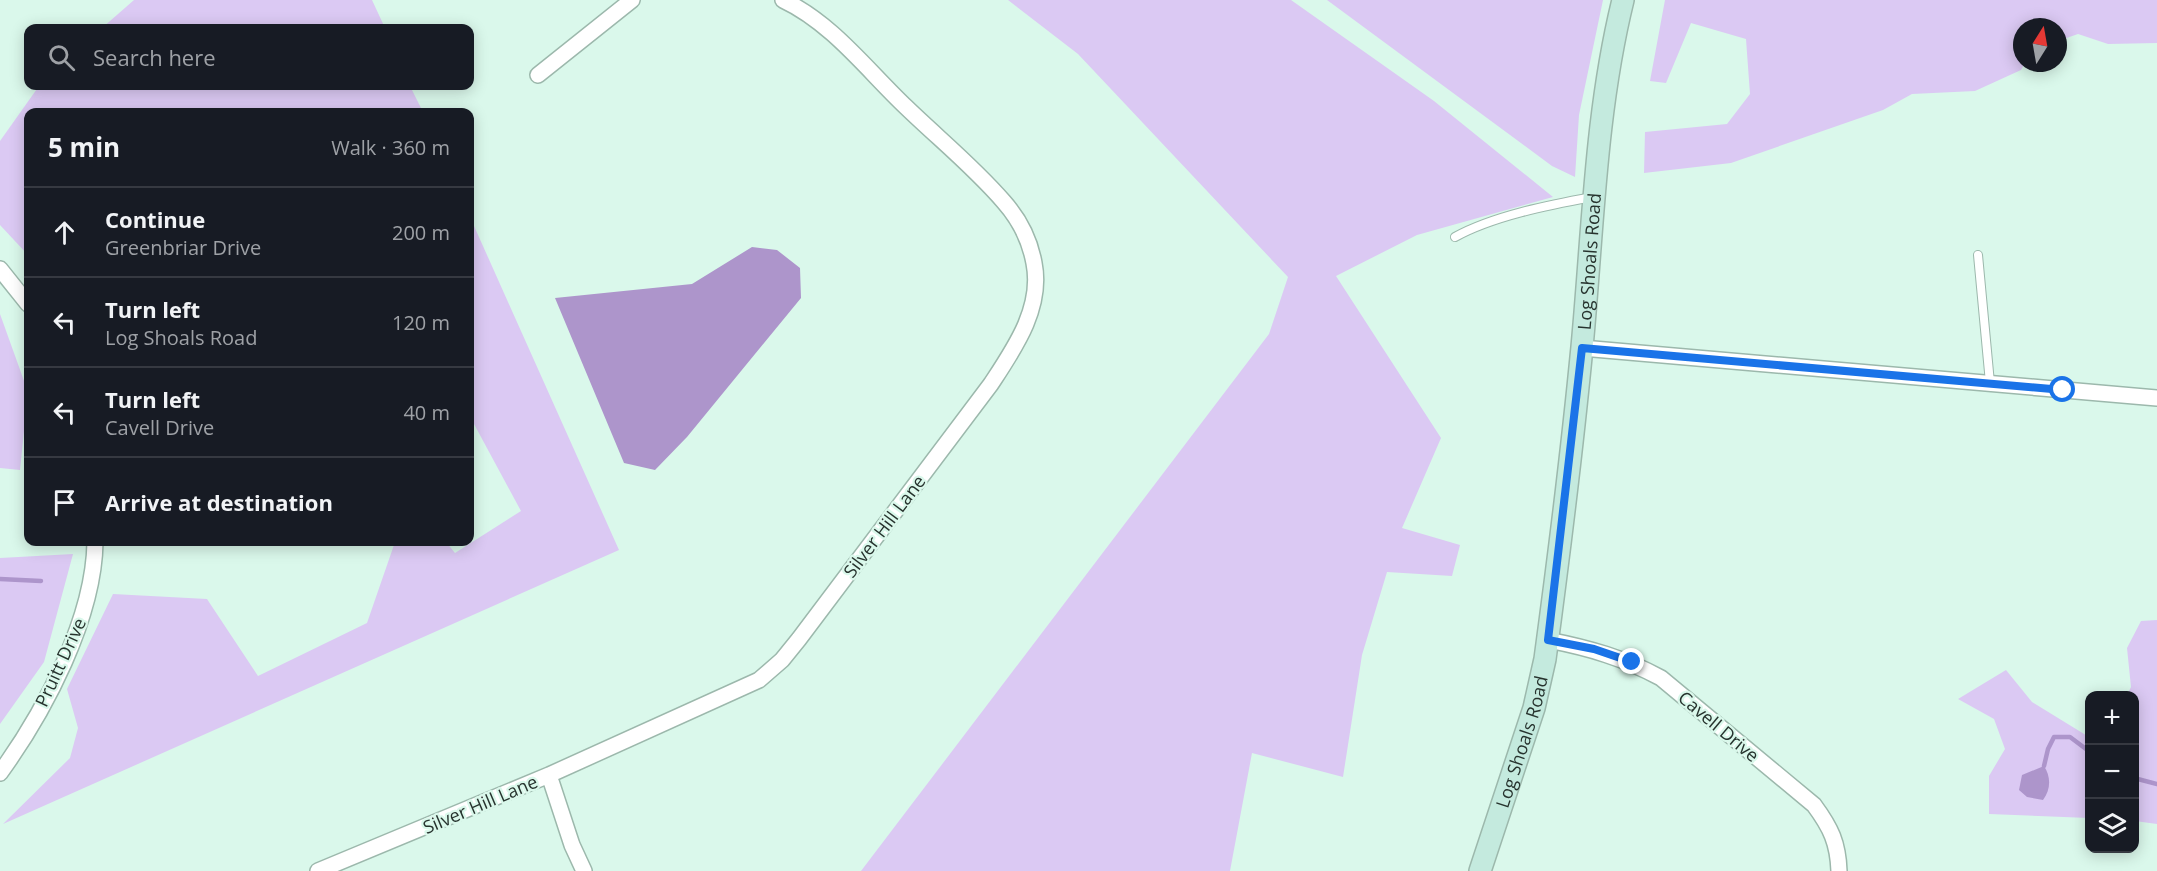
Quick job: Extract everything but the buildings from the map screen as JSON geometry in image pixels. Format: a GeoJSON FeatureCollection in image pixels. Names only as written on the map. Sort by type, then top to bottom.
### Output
{"type":"FeatureCollection","features":[{"type":"Feature","properties":{"kind":"street"},"geometry":{"type":"LineString","coordinates":[[538,75],[632,0]]}},
{"type":"Feature","properties":{"kind":"street","name":"Silver Hill Lane"},"geometry":{"type":"LineString","coordinates":[[318,871],[549,775],[759,680],[782,660],[991,384],[1018,344],[1030,314],[1035,264],[1025,234],[1005,203],[861,64],[825,26],[783,0]]}},
{"type":"Feature","properties":{"kind":"street","name":"Log Shoals Road"},"geometry":{"type":"LineString","coordinates":[[1480,871],[1534,708],[1548,640],[1582,348],[1593,197],[1602,114],[1623,0]]}},
{"type":"Feature","properties":{"kind":"street"},"geometry":{"type":"LineString","coordinates":[[0,269],[24,299]]}},
{"type":"Feature","properties":{"kind":"street"},"geometry":{"type":"LineString","coordinates":[[1582,348],[2157,398]]}},
{"type":"Feature","properties":{"kind":"street","name":"Pruitt Drive"},"geometry":{"type":"LineString","coordinates":[[0,773],[18,747],[70,649],[93,578],[95,546]]}},
{"type":"Feature","properties":{"kind":"street","name":"Cavell Drive"},"geometry":{"type":"LineString","coordinates":[[1548,640],[1603,652],[1632,662],[1661,678],[1815,806],[1827,823],[1838,848],[1839,871]]}},
{"type":"Feature","properties":{"kind":"street"},"geometry":{"type":"LineString","coordinates":[[549,775],[572,845],[584,871]]}},
{"type":"Feature","properties":{"kind":"lane"},"geometry":{"type":"LineString","coordinates":[[1455,237],[1503,220],[1593,197]]}},
{"type":"Feature","properties":{"kind":"lane"},"geometry":{"type":"LineString","coordinates":[[1978,255],[1990,383]]}},
{"type":"Feature","properties":{"kind":"shaded area"},"geometry":{"type":"Polygon","coordinates":[[[134,0],[372,0],[383,24],[107,24],[134,0]]]}},
{"type":"Feature","properties":{"kind":"shaded area"},"geometry":{"type":"Polygon","coordinates":[[[1008,0],[1291,0],[1434,101],[1553,197],[1417,235],[1336,276],[1441,438],[1402,528],[1460,545],[1452,576],[1387,572],[1362,655],[1343,777],[1252,753],[1230,871],[861,871],[1269,334],[1288,277],[1078,54],[1008,0]]]}},
{"type":"Feature","properties":{"kind":"shaded area"},"geometry":{"type":"Polygon","coordinates":[[[1327,0],[1603,0],[1579,115],[1575,177],[1552,166],[1327,0]]]}},
{"type":"Feature","properties":{"kind":"shaded area"},"geometry":{"type":"Polygon","coordinates":[[[1665,0],[2157,0],[2157,43],[2108,44],[2078,34],[2067,38],[2067,18],[2013,18],[2013,72],[2017,72],[1975,91],[1912,94],[1883,110],[1731,163],[1644,173],[1645,132],[1727,124],[1750,94],[1746,39],[1691,23],[1666,83],[1650,81],[1665,0]]]}},
{"type":"Feature","properties":{"kind":"shaded area"},"geometry":{"type":"Polygon","coordinates":[[[36,90],[412,90],[421,108],[24,108],[24,251],[0,225],[0,141],[36,90]]]}},
{"type":"Feature","properties":{"kind":"shaded area"},"geometry":{"type":"Polygon","coordinates":[[[474,226],[619,550],[3,824],[70,758],[78,728],[67,689],[113,594],[207,599],[258,676],[367,623],[394,546],[449,546],[455,553],[466,546],[474,546],[474,541],[521,511],[474,424],[474,226]]]}},
{"type":"Feature","properties":{"kind":"shaded area"},"geometry":{"type":"Polygon","coordinates":[[[752,247],[777,250],[800,268],[801,298],[687,437],[655,470],[624,463],[555,298],[692,284],[752,247]]]}},
{"type":"Feature","properties":{"kind":"shaded area"},"geometry":{"type":"Polygon","coordinates":[[[0,314],[24,381],[24,431],[20,470],[0,468],[0,314]]]}},
{"type":"Feature","properties":{"kind":"shaded area"},"geometry":{"type":"Polygon","coordinates":[[[73,554],[44,662],[0,724],[0,558],[73,554]]]}},
{"type":"Feature","properties":{"kind":"shaded area"},"geometry":{"type":"Polygon","coordinates":[[[2157,620],[2157,824],[2139,822],[2139,691],[2129,691],[2131,687],[2127,648],[2141,621],[2157,620]]]}},
{"type":"Feature","properties":{"kind":"shaded area"},"geometry":{"type":"Polygon","coordinates":[[[2006,670],[2032,702],[2085,735],[2085,818],[1989,814],[1989,776],[2005,749],[1994,719],[1958,699],[2006,670]]]}},
{"type":"Feature","properties":{"kind":"shaded area"},"geometry":{"type":"Polygon","coordinates":[[[2044,766],[2049,783],[2046,796],[2043,800],[2027,797],[2019,790],[2022,775],[2044,766]]]}},
{"type":"Feature","properties":{"kind":"waterway"},"geometry":{"type":"LineString","coordinates":[[0,579],[41,581]]}},
{"type":"Feature","properties":{"kind":"waterway"},"geometry":{"type":"LineString","coordinates":[[2044,766],[2054,737],[2070,737],[2085,748]]}},
{"type":"Feature","properties":{"kind":"waterway"},"geometry":{"type":"LineString","coordinates":[[2139,779],[2157,784]]}},
{"type":"Feature","properties":{"kind":"route"},"geometry":{"type":"LineString","coordinates":[[1632,662],[1594,649],[1548,640],[1582,348],[2063,390]]}}]}
